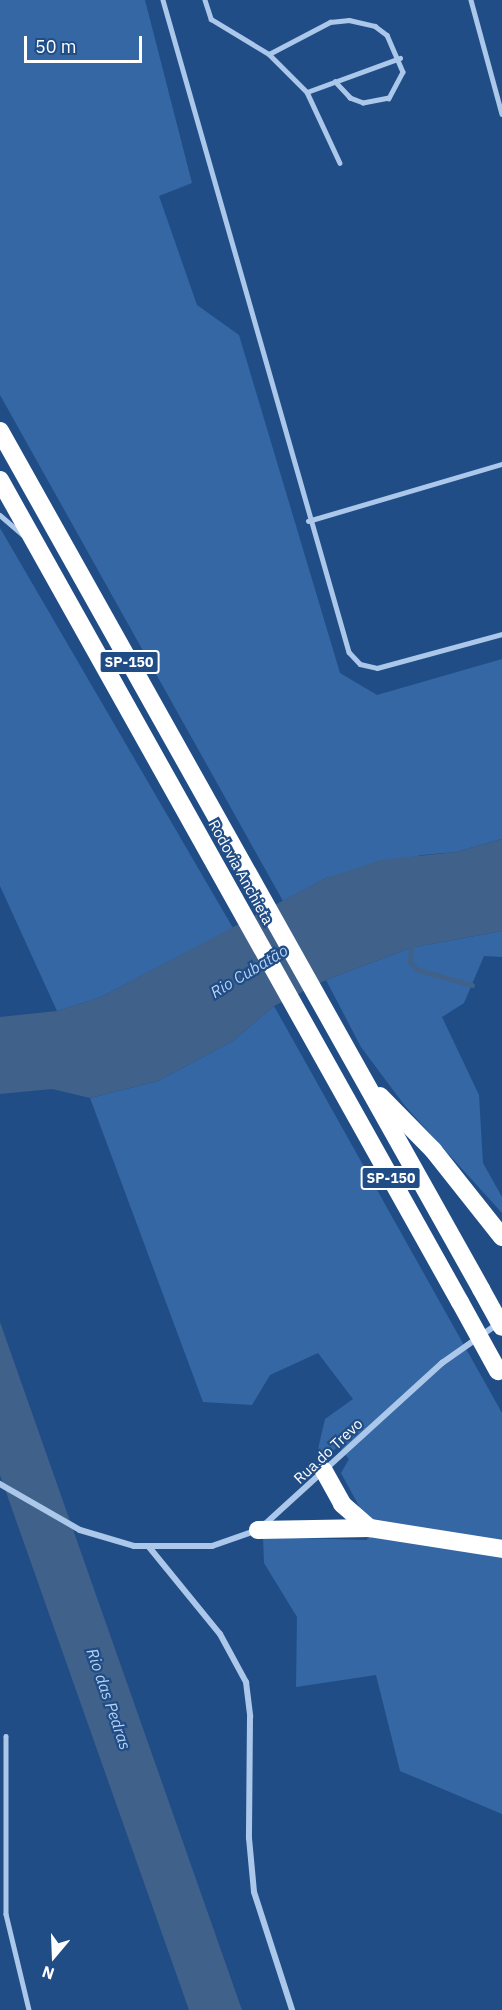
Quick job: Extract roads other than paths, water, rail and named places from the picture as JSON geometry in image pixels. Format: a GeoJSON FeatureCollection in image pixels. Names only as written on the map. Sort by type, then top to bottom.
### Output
{"type":"FeatureCollection","features":[{"type":"Feature","properties":{"kind":"highway","name":"Rodovia Anchieta"},"geometry":{"type":"LineString","coordinates":[[0,431],[502,1327]]}},
{"type":"Feature","properties":{"kind":"highway","name":"Rodovia Anchieta"},"geometry":{"type":"LineString","coordinates":[[0,480],[500,1374]]}},
{"type":"Feature","properties":{"kind":"highway"},"geometry":{"type":"LineString","coordinates":[[363,1078],[433,1150],[502,1237]]}},
{"type":"Feature","properties":{"kind":"highway"},"geometry":{"type":"LineString","coordinates":[[324,1471],[342,1504],[370,1528]]}},
{"type":"Feature","properties":{"kind":"highway"},"geometry":{"type":"LineString","coordinates":[[258,1530],[370,1528],[502,1549]]}},
{"type":"Feature","properties":{"kind":"street","name":"Rua do Trevo"},"geometry":{"type":"LineString","coordinates":[[0,1484],[97,1536],[149,1547],[212,1546],[258,1530],[442,1363],[502,1322]]}},
{"type":"Feature","properties":{"kind":"street"},"geometry":{"type":"LineString","coordinates":[[149,1547],[220,1634],[246,1682],[250,1717],[249,1838],[254,1892],[292,2010]]}},
{"type":"Feature","properties":{"kind":"lane"},"geometry":{"type":"LineString","coordinates":[[163,0],[308,521],[348,652],[360,664],[377,668],[502,634]]}},
{"type":"Feature","properties":{"kind":"lane"},"geometry":{"type":"LineString","coordinates":[[205,0],[211,19],[269,54],[307,92],[340,163]]}},
{"type":"Feature","properties":{"kind":"lane"},"geometry":{"type":"LineString","coordinates":[[471,0],[502,114]]}},
{"type":"Feature","properties":{"kind":"lane"},"geometry":{"type":"LineString","coordinates":[[269,54],[330,22],[349,20],[375,26],[387,35],[400,58],[404,72],[389,98],[363,103],[350,98],[335,82]]}},
{"type":"Feature","properties":{"kind":"lane"},"geometry":{"type":"LineString","coordinates":[[307,92],[400,58]]}},
{"type":"Feature","properties":{"kind":"lane"},"geometry":{"type":"LineString","coordinates":[[308,521],[502,464]]}},
{"type":"Feature","properties":{"kind":"lane"},"geometry":{"type":"LineString","coordinates":[[0,515],[37,547]]}},
{"type":"Feature","properties":{"kind":"lane"},"geometry":{"type":"LineString","coordinates":[[6,1736],[6,1914],[29,2010]]}},
{"type":"Feature","properties":{"kind":"water","name":"Rio Cubatão"},"geometry":{"type":"Polygon","coordinates":[[[502,839],[502,931],[410,948],[326,980],[274,1006],[233,1041],[158,1081],[90,1098],[52,1089],[0,1094],[0,1017],[57,1011],[101,997],[326,878],[381,860],[456,852],[502,839]]]}},
{"type":"Feature","properties":{"kind":"water","name":"Rio das Pedras"},"geometry":{"type":"Polygon","coordinates":[[[0,1322],[242,2010],[189,2010],[0,1475],[0,1322]]]}},
{"type":"Feature","properties":{"kind":"waterway"},"geometry":{"type":"LineString","coordinates":[[412,946],[410,962],[418,970],[472,985]]}}]}
